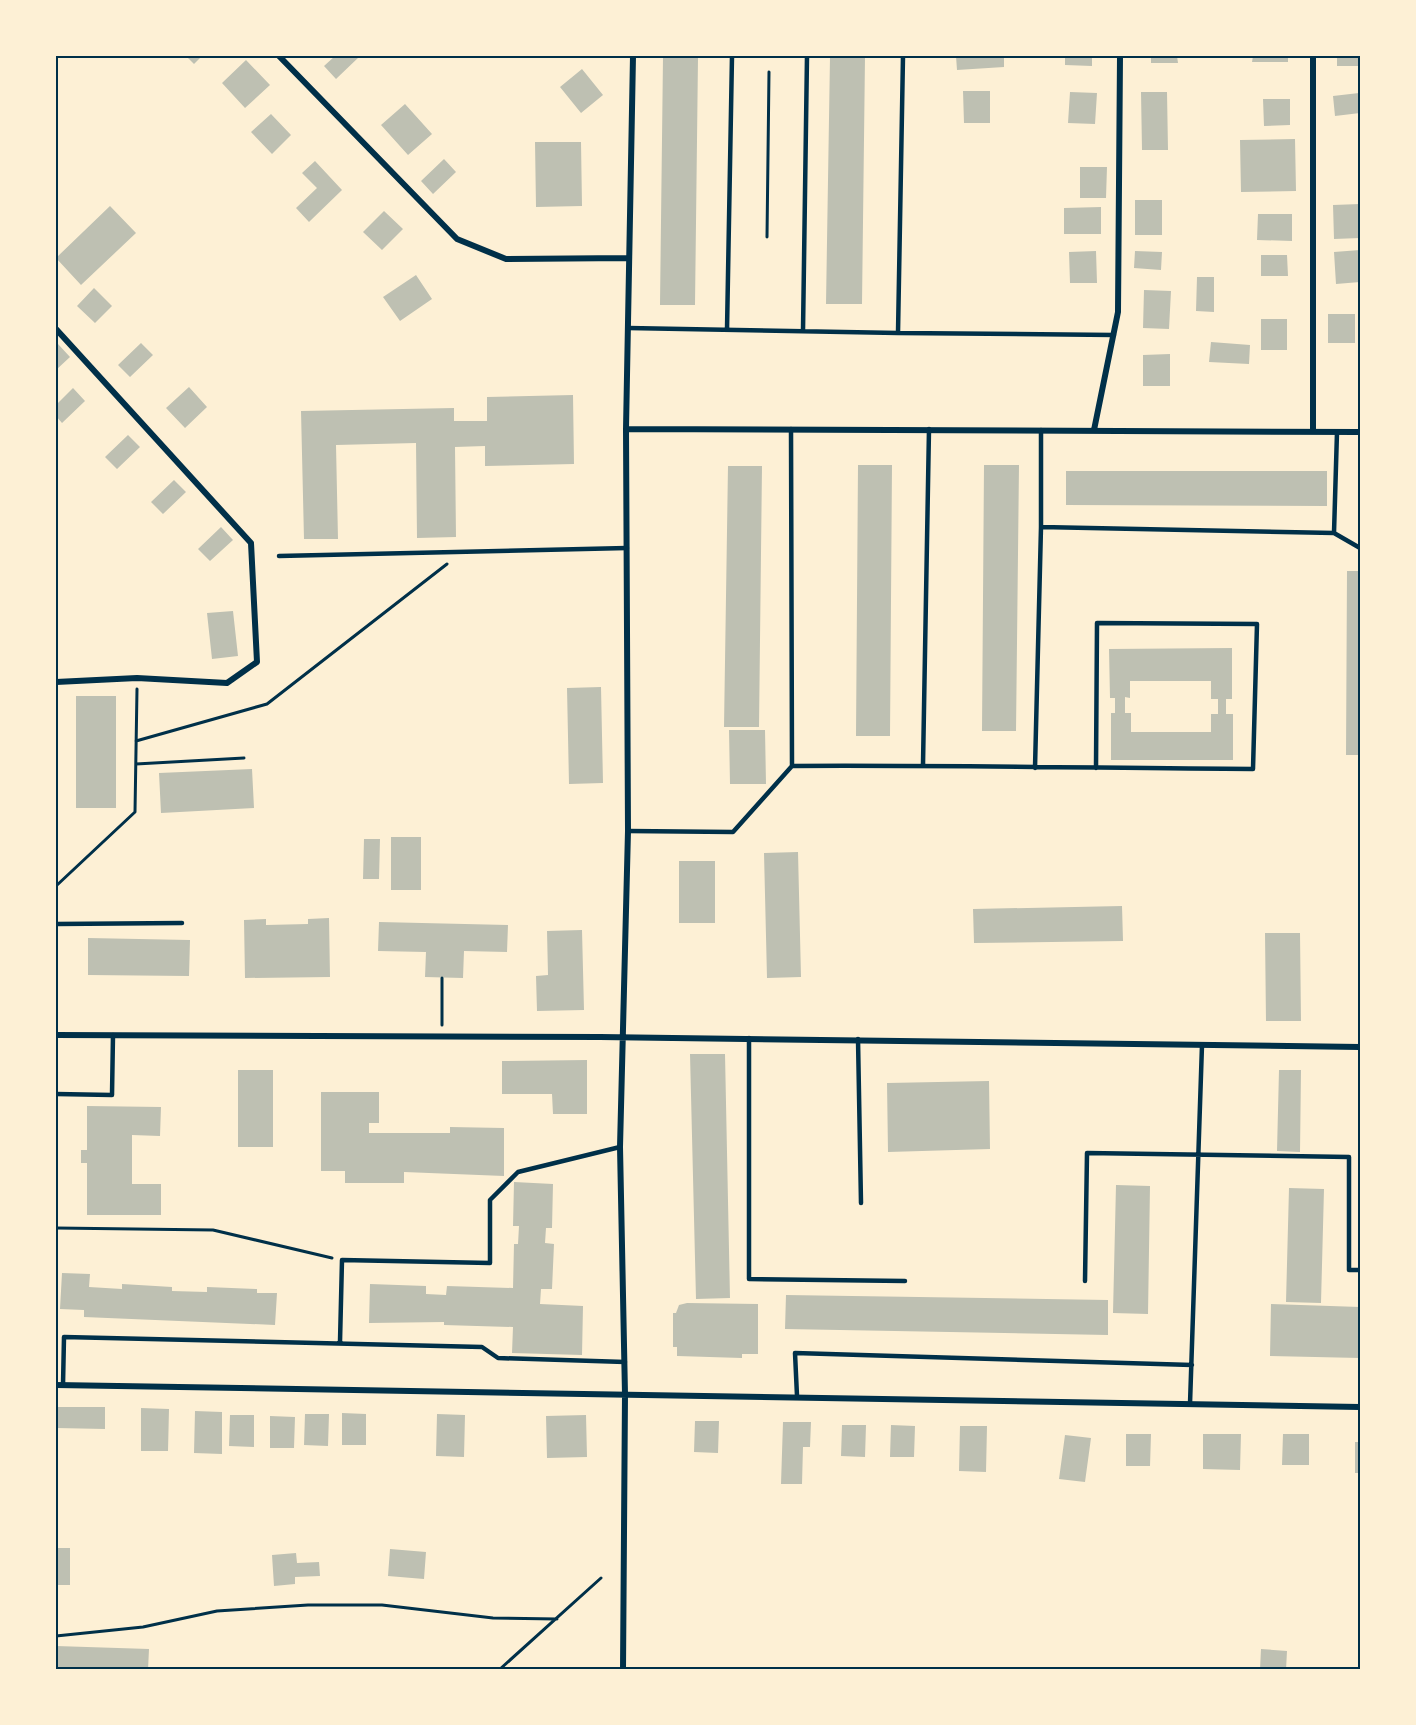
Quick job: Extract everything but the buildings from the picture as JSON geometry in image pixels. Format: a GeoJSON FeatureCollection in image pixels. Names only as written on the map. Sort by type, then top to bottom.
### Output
{"type":"FeatureCollection","features":[{"type":"Feature","properties":{"kind":"street"},"geometry":{"type":"LineString","coordinates":[[279,56],[457,239],[506,259],[629,258]]}},
{"type":"Feature","properties":{"kind":"street"},"geometry":{"type":"LineString","coordinates":[[622,1670],[625,1362],[620,1147],[628,831],[627,429],[633,56]]}},
{"type":"Feature","properties":{"kind":"street"},"geometry":{"type":"LineString","coordinates":[[1094,430],[1118,312],[1120,56]]}},
{"type":"Feature","properties":{"kind":"street"},"geometry":{"type":"LineString","coordinates":[[1313,56],[1313,431]]}},
{"type":"Feature","properties":{"kind":"street"},"geometry":{"type":"LineString","coordinates":[[56,329],[251,543],[257,662],[227,683],[137,678],[56,682]]}},
{"type":"Feature","properties":{"kind":"street"},"geometry":{"type":"LineString","coordinates":[[627,429],[929,428],[1360,432]]}},
{"type":"Feature","properties":{"kind":"street"},"geometry":{"type":"LineString","coordinates":[[56,1035],[858,1039],[1360,1047]]}},
{"type":"Feature","properties":{"kind":"street"},"geometry":{"type":"LineString","coordinates":[[59,1385],[1360,1407]]}},
{"type":"Feature","properties":{"kind":"lane"},"geometry":{"type":"LineString","coordinates":[[727,330],[732,56]]}},
{"type":"Feature","properties":{"kind":"lane"},"geometry":{"type":"LineString","coordinates":[[802,331],[807,56]]}},
{"type":"Feature","properties":{"kind":"lane"},"geometry":{"type":"LineString","coordinates":[[898,333],[903,56]]}},
{"type":"Feature","properties":{"kind":"lane"},"geometry":{"type":"LineString","coordinates":[[628,328],[1113,335]]}},
{"type":"Feature","properties":{"kind":"lane"},"geometry":{"type":"LineString","coordinates":[[923,765],[929,428]]}},
{"type":"Feature","properties":{"kind":"lane"},"geometry":{"type":"LineString","coordinates":[[628,831],[733,832],[792,766],[791,429]]}},
{"type":"Feature","properties":{"kind":"lane"},"geometry":{"type":"LineString","coordinates":[[1035,768],[1041,430]]}},
{"type":"Feature","properties":{"kind":"lane"},"geometry":{"type":"LineString","coordinates":[[1334,533],[1336,432]]}},
{"type":"Feature","properties":{"kind":"lane"},"geometry":{"type":"LineString","coordinates":[[1041,527],[1334,533],[1360,548]]}},
{"type":"Feature","properties":{"kind":"lane"},"geometry":{"type":"LineString","coordinates":[[279,556],[627,548]]}},
{"type":"Feature","properties":{"kind":"lane"},"geometry":{"type":"LineString","coordinates":[[792,766],[923,765],[1035,768],[1253,769],[1257,624],[1097,623],[1096,768]]}},
{"type":"Feature","properties":{"kind":"lane"},"geometry":{"type":"LineString","coordinates":[[56,924],[182,923]]}},
{"type":"Feature","properties":{"kind":"lane"},"geometry":{"type":"LineString","coordinates":[[56,1094],[112,1095],[113,1035]]}},
{"type":"Feature","properties":{"kind":"lane"},"geometry":{"type":"LineString","coordinates":[[749,1038],[749,1279],[905,1281]]}},
{"type":"Feature","properties":{"kind":"lane"},"geometry":{"type":"LineString","coordinates":[[858,1039],[861,1203]]}},
{"type":"Feature","properties":{"kind":"lane"},"geometry":{"type":"LineString","coordinates":[[1190,1404],[1202,1045]]}},
{"type":"Feature","properties":{"kind":"lane"},"geometry":{"type":"LineString","coordinates":[[340,1342],[342,1260],[490,1263],[490,1200],[518,1172],[620,1147]]}},
{"type":"Feature","properties":{"kind":"lane"},"geometry":{"type":"LineString","coordinates":[[1085,1281],[1087,1153],[1348,1157],[1349,1270],[1360,1270]]}},
{"type":"Feature","properties":{"kind":"lane"},"geometry":{"type":"LineString","coordinates":[[59,1385],[64,1337],[482,1347],[498,1358],[625,1362]]}},
{"type":"Feature","properties":{"kind":"lane"},"geometry":{"type":"LineString","coordinates":[[797,1396],[795,1353],[1192,1365]]}},
{"type":"Feature","properties":{"kind":"path"},"geometry":{"type":"LineString","coordinates":[[767,237],[769,72]]}},
{"type":"Feature","properties":{"kind":"path"},"geometry":{"type":"LineString","coordinates":[[136,741],[267,704],[463,552]]}},
{"type":"Feature","properties":{"kind":"path"},"geometry":{"type":"LineString","coordinates":[[56,886],[135,812],[137,678]]}},
{"type":"Feature","properties":{"kind":"path"},"geometry":{"type":"LineString","coordinates":[[136,764],[244,758]]}},
{"type":"Feature","properties":{"kind":"path"},"geometry":{"type":"LineString","coordinates":[[442,978],[442,1036]]}},
{"type":"Feature","properties":{"kind":"path"},"geometry":{"type":"LineString","coordinates":[[56,1228],[213,1230],[342,1260]]}},
{"type":"Feature","properties":{"kind":"path"},"geometry":{"type":"LineString","coordinates":[[498,1670],[601,1578]]}},
{"type":"Feature","properties":{"kind":"path"},"geometry":{"type":"LineString","coordinates":[[56,1636],[143,1628],[217,1611],[308,1605],[382,1605],[493,1618],[557,1619]]}}]}
